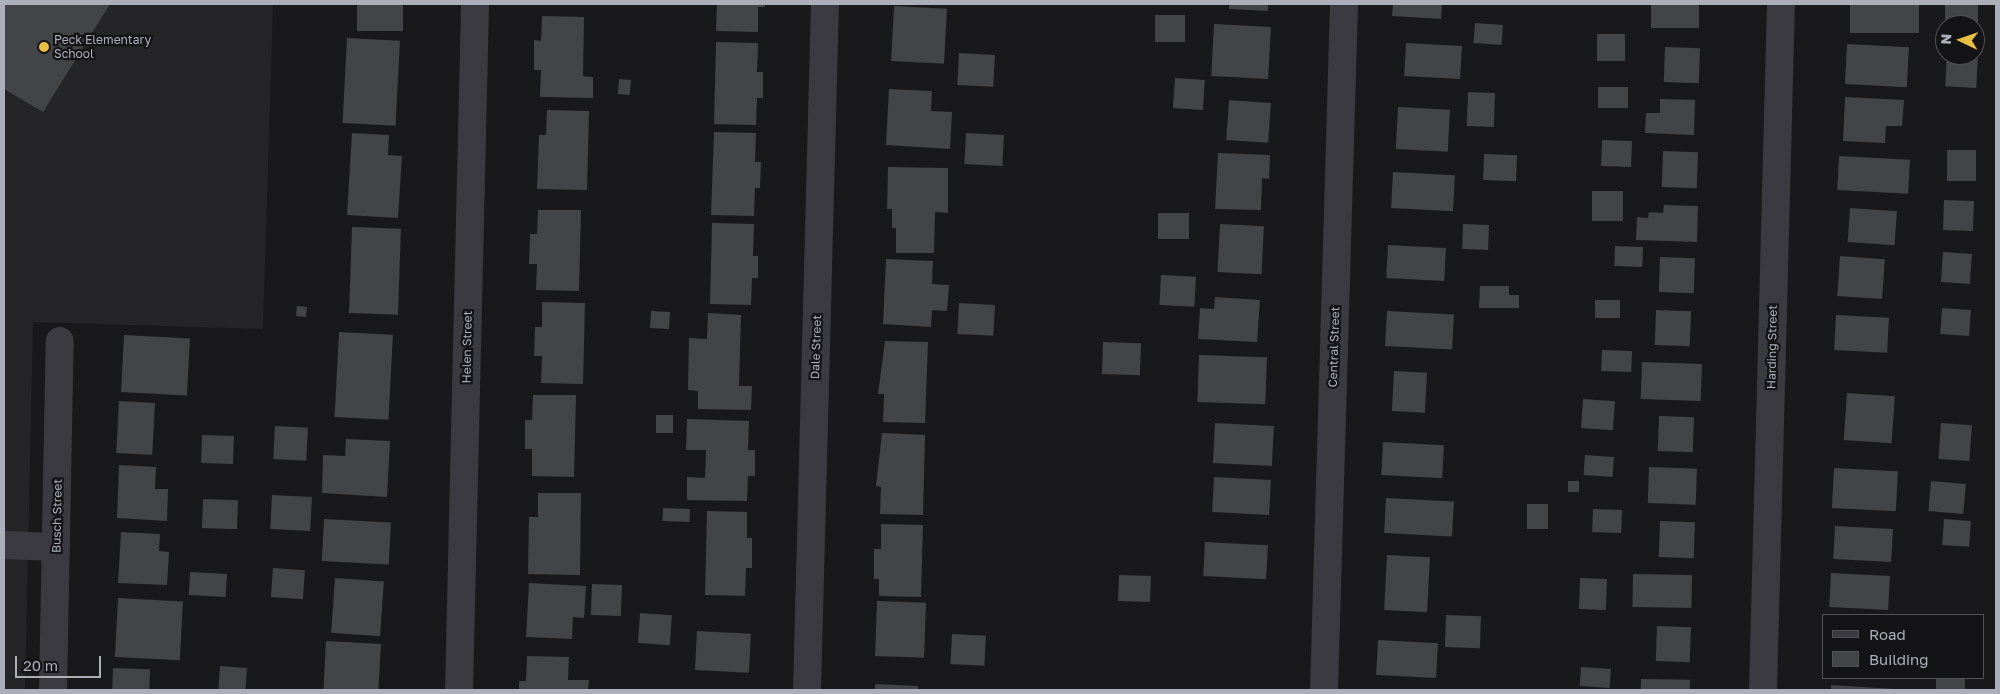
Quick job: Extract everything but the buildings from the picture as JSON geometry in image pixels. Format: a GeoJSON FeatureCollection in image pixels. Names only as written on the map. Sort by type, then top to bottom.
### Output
{"type":"FeatureCollection","features":[{"type":"Feature","properties":{"kind":"street","name":"Helen Street"},"geometry":{"type":"LineString","coordinates":[[459,690],[475,4]]}},
{"type":"Feature","properties":{"kind":"street","name":"Dale Street"},"geometry":{"type":"LineString","coordinates":[[807,690],[825,4]]}},
{"type":"Feature","properties":{"kind":"street","name":"Central Street"},"geometry":{"type":"LineString","coordinates":[[1324,690],[1344,4]]}},
{"type":"Feature","properties":{"kind":"street","name":"Harding Street"},"geometry":{"type":"LineString","coordinates":[[1763,690],[1781,4]]}},
{"type":"Feature","properties":{"kind":"street","name":"Busch Street"},"geometry":{"type":"LineString","coordinates":[[53,690],[60,342]]}},
{"type":"Feature","properties":{"kind":"street"},"geometry":{"type":"LineString","coordinates":[[4,545],[56,547]]}},
{"type":"Feature","properties":{"kind":"shaded area"},"geometry":{"type":"Polygon","coordinates":[[[4,4],[273,4],[263,329],[33,322],[25,690],[4,690],[4,4]]]}},
{"type":"Feature","properties":{"kind":"place","name":"Peck Elementary School"},"geometry":{"type":"Point","coordinates":[44,47]}}]}
